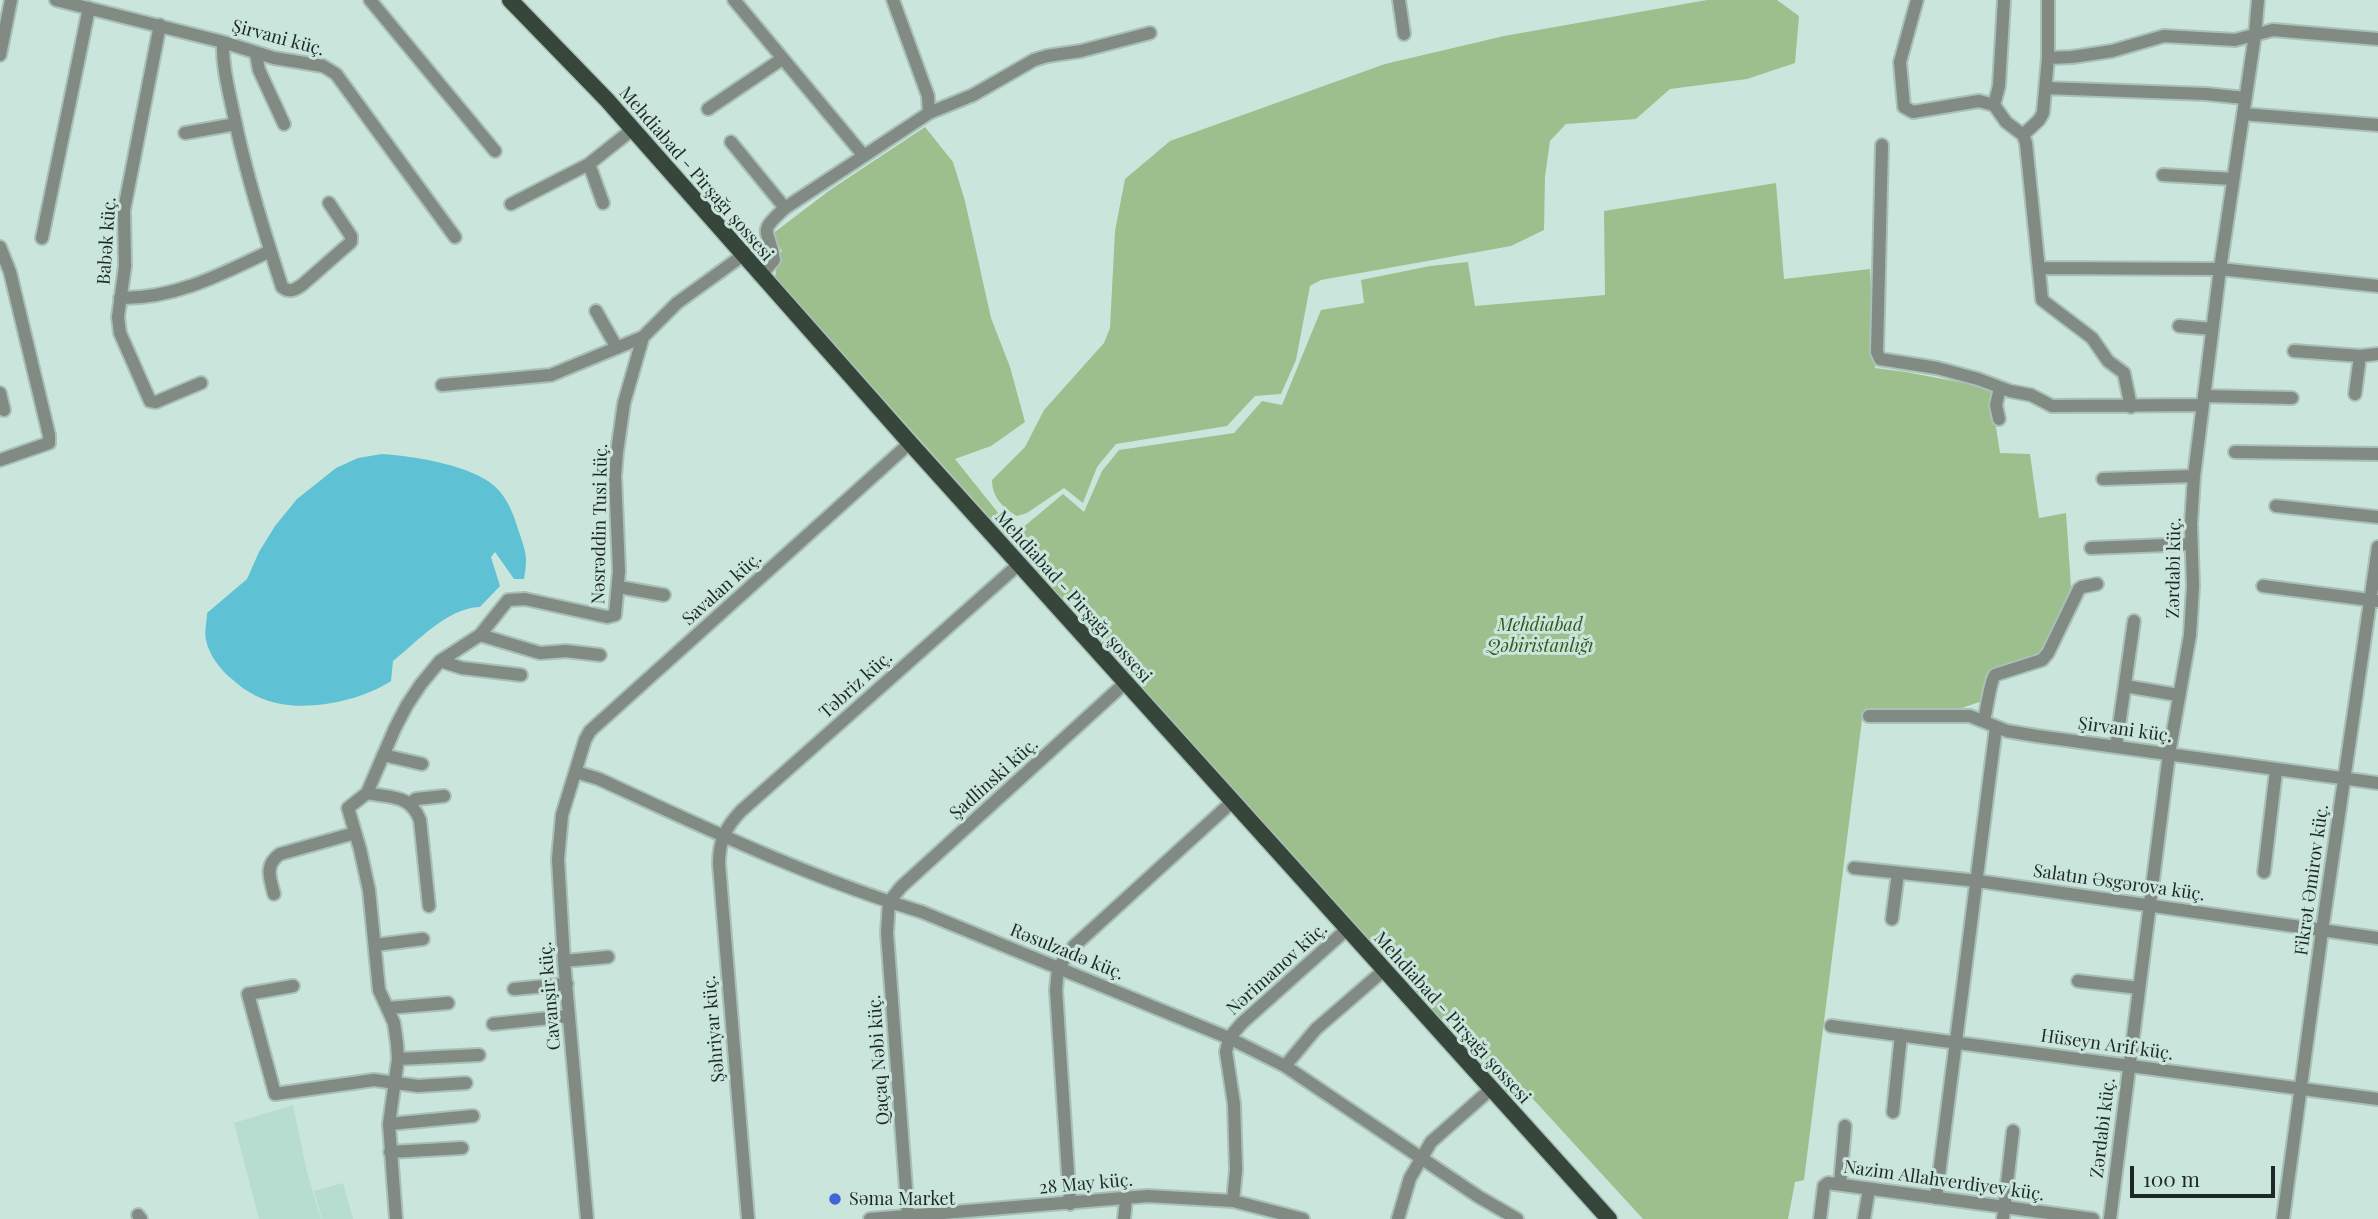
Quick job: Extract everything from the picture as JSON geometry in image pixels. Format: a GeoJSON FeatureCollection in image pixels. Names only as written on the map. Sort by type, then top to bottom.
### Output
{"type":"FeatureCollection","features":[{"type":"Feature","properties":{"kind":"main road","name":"Mehdiabad - Pirşağı şossesi"},"geometry":{"type":"LineString","coordinates":[[510,0],[633,130],[1018,565],[1609,1219]]}},
{"type":"Feature","properties":{"kind":"street"},"geometry":{"type":"LineString","coordinates":[[0,55],[11,0]]}},
{"type":"Feature","properties":{"kind":"street","name":"Şirvani küç."},"geometry":{"type":"LineString","coordinates":[[55,0],[160,25],[256,54],[323,66],[336,74],[456,237]]}},
{"type":"Feature","properties":{"kind":"street"},"geometry":{"type":"LineString","coordinates":[[370,0],[495,151]]}},
{"type":"Feature","properties":{"kind":"street"},"geometry":{"type":"LineString","coordinates":[[734,0],[864,156]]}},
{"type":"Feature","properties":{"kind":"street"},"geometry":{"type":"LineString","coordinates":[[893,0],[928,96],[929,113]]}},
{"type":"Feature","properties":{"kind":"street"},"geometry":{"type":"LineString","coordinates":[[1399,0],[1404,34]]}},
{"type":"Feature","properties":{"kind":"street"},"geometry":{"type":"LineString","coordinates":[[1917,0],[1900,62],[1904,107],[1913,112],[1979,101],[1994,105],[2006,122],[2023,135],[2031,177],[2042,300],[2092,338],[2101,354],[2124,373],[2131,407]]}},
{"type":"Feature","properties":{"kind":"street"},"geometry":{"type":"LineString","coordinates":[[1994,105],[1999,86],[2004,0]]}},
{"type":"Feature","properties":{"kind":"street"},"geometry":{"type":"LineString","coordinates":[[2023,135],[2043,113],[2048,58],[2048,0]]}},
{"type":"Feature","properties":{"kind":"street","name":"Zərdabi küç."},"geometry":{"type":"LineString","coordinates":[[2110,1219],[2169,754],[2192,618],[2194,476],[2211,329],[2258,0]]}},
{"type":"Feature","properties":{"kind":"street"},"geometry":{"type":"LineString","coordinates":[[42,238],[89,8]]}},
{"type":"Feature","properties":{"kind":"street","name":"Babək küç."},"geometry":{"type":"LineString","coordinates":[[160,25],[124,210],[125,266],[118,317],[120,333],[150,401],[156,402],[201,383]]}},
{"type":"Feature","properties":{"kind":"street"},"geometry":{"type":"LineString","coordinates":[[2048,58],[2112,51],[2164,36],[2235,40],[2273,30],[2378,39]]}},
{"type":"Feature","properties":{"kind":"street"},"geometry":{"type":"LineString","coordinates":[[760,276],[774,260],[765,234],[766,227],[785,208],[929,113],[984,90],[1034,60],[1150,33]]}},
{"type":"Feature","properties":{"kind":"street"},"geometry":{"type":"LineString","coordinates":[[223,42],[223,58],[244,162],[270,251],[282,287],[287,291],[294,291],[302,285],[351,242],[351,236],[329,203]]}},
{"type":"Feature","properties":{"kind":"street"},"geometry":{"type":"LineString","coordinates":[[256,54],[258,70],[284,124]]}},
{"type":"Feature","properties":{"kind":"street"},"geometry":{"type":"LineString","coordinates":[[708,109],[782,59]]}},
{"type":"Feature","properties":{"kind":"street"},"geometry":{"type":"LineString","coordinates":[[2046,88],[2245,98]]}},
{"type":"Feature","properties":{"kind":"street"},"geometry":{"type":"LineString","coordinates":[[2243,114],[2378,125]]}},
{"type":"Feature","properties":{"kind":"street"},"geometry":{"type":"LineString","coordinates":[[185,133],[236,124]]}},
{"type":"Feature","properties":{"kind":"street"},"geometry":{"type":"LineString","coordinates":[[511,204],[589,164],[633,130]]}},
{"type":"Feature","properties":{"kind":"street"},"geometry":{"type":"LineString","coordinates":[[731,142],[785,208]]}},
{"type":"Feature","properties":{"kind":"street"},"geometry":{"type":"LineString","coordinates":[[1882,145],[1877,352],[1880,359],[1937,368],[1978,379],[2000,388],[2031,395],[2052,407],[2131,407],[2292,398]]}},
{"type":"Feature","properties":{"kind":"street"},"geometry":{"type":"LineString","coordinates":[[589,164],[603,203]]}},
{"type":"Feature","properties":{"kind":"street"},"geometry":{"type":"LineString","coordinates":[[2163,174],[2233,179]]}},
{"type":"Feature","properties":{"kind":"street"},"geometry":{"type":"LineString","coordinates":[[0,247],[10,272],[49,435],[48,443],[0,460]]}},
{"type":"Feature","properties":{"kind":"street"},"geometry":{"type":"LineString","coordinates":[[120,298],[174,292],[270,251]]}},
{"type":"Feature","properties":{"kind":"street","name":"Nəsrəddin Tusi küç."},"geometry":{"type":"LineString","coordinates":[[355,833],[348,808],[367,793],[407,705],[440,661],[480,635],[497,610],[508,600],[515,598],[612,618],[615,615],[619,587],[615,476],[617,452],[625,403],[643,337],[677,303],[742,256]]}},
{"type":"Feature","properties":{"kind":"street"},"geometry":{"type":"LineString","coordinates":[[2040,268],[2220,269],[2378,286]]}},
{"type":"Feature","properties":{"kind":"street"},"geometry":{"type":"LineString","coordinates":[[596,311],[617,348]]}},
{"type":"Feature","properties":{"kind":"street"},"geometry":{"type":"LineString","coordinates":[[2179,327],[2211,329]]}},
{"type":"Feature","properties":{"kind":"street"},"geometry":{"type":"LineString","coordinates":[[442,385],[551,375],[643,337]]}},
{"type":"Feature","properties":{"kind":"street"},"geometry":{"type":"LineString","coordinates":[[2294,351],[2360,356],[2378,354]]}},
{"type":"Feature","properties":{"kind":"street"},"geometry":{"type":"LineString","coordinates":[[2355,394],[2360,356]]}},
{"type":"Feature","properties":{"kind":"street"},"geometry":{"type":"LineString","coordinates":[[1998,419],[1996,405],[2000,388]]}},
{"type":"Feature","properties":{"kind":"street"},"geometry":{"type":"LineString","coordinates":[[0,393],[4,410]]}},
{"type":"Feature","properties":{"kind":"street","name":"Savalan küç."},"geometry":{"type":"LineString","coordinates":[[576,772],[584,740],[590,731],[909,443]]}},
{"type":"Feature","properties":{"kind":"street"},"geometry":{"type":"LineString","coordinates":[[2235,452],[2378,454]]}},
{"type":"Feature","properties":{"kind":"street"},"geometry":{"type":"LineString","coordinates":[[2103,479],[2194,476]]}},
{"type":"Feature","properties":{"kind":"street"},"geometry":{"type":"LineString","coordinates":[[2276,506],[2378,517]]}},
{"type":"Feature","properties":{"kind":"street"},"geometry":{"type":"LineString","coordinates":[[2091,548],[2191,544]]}},
{"type":"Feature","properties":{"kind":"street","name":"Fikrət Əmirov küç."},"geometry":{"type":"LineString","coordinates":[[2283,1219],[2322,931],[2375,601],[2378,547]]}},
{"type":"Feature","properties":{"kind":"street","name":"Təbriz küç."},"geometry":{"type":"LineString","coordinates":[[722,836],[728,824],[741,811],[1018,565]]}},
{"type":"Feature","properties":{"kind":"street"},"geometry":{"type":"LineString","coordinates":[[1984,720],[1991,679],[1995,675],[2042,660],[2048,653],[2078,589],[2097,584]]}},
{"type":"Feature","properties":{"kind":"street"},"geometry":{"type":"LineString","coordinates":[[2263,586],[2375,601]]}},
{"type":"Feature","properties":{"kind":"street"},"geometry":{"type":"LineString","coordinates":[[619,587],[664,595]]}},
{"type":"Feature","properties":{"kind":"street"},"geometry":{"type":"LineString","coordinates":[[2116,747],[2134,621]]}},
{"type":"Feature","properties":{"kind":"street"},"geometry":{"type":"LineString","coordinates":[[480,635],[540,653],[566,651],[600,655]]}},
{"type":"Feature","properties":{"kind":"street"},"geometry":{"type":"LineString","coordinates":[[440,661],[462,668],[522,675]]}},
{"type":"Feature","properties":{"kind":"street","name":"Şadlinski küç."},"geometry":{"type":"LineString","coordinates":[[890,902],[901,887],[1125,683]]}},
{"type":"Feature","properties":{"kind":"street"},"geometry":{"type":"LineString","coordinates":[[2125,686],[2178,695]]}},
{"type":"Feature","properties":{"kind":"street","name":"Şirvani küç."},"geometry":{"type":"LineString","coordinates":[[1869,716],[1970,716],[1996,727],[2037,736],[2378,783]]}},
{"type":"Feature","properties":{"kind":"street"},"geometry":{"type":"LineString","coordinates":[[1936,1198],[1996,727]]}},
{"type":"Feature","properties":{"kind":"street"},"geometry":{"type":"LineString","coordinates":[[383,755],[422,764]]}},
{"type":"Feature","properties":{"kind":"street"},"geometry":{"type":"LineString","coordinates":[[2263,872],[2276,771]]}},
{"type":"Feature","properties":{"kind":"street","name":"Rəsulzadə küç."},"geometry":{"type":"LineString","coordinates":[[576,772],[599,779],[722,836],[922,912],[1229,1038],[1284,1066],[1479,1197],[1517,1219]]}},
{"type":"Feature","properties":{"kind":"street","name":"Cavanşir küç."},"geometry":{"type":"LineString","coordinates":[[576,772],[562,816],[558,859],[564,961],[587,1219]]}},
{"type":"Feature","properties":{"kind":"street"},"geometry":{"type":"LineString","coordinates":[[367,793],[411,803],[420,820],[429,906]]}},
{"type":"Feature","properties":{"kind":"street"},"geometry":{"type":"LineString","coordinates":[[411,803],[416,799],[444,796]]}},
{"type":"Feature","properties":{"kind":"street"},"geometry":{"type":"LineString","coordinates":[[1070,1204],[1056,990],[1058,968],[1074,946],[1232,802]]}},
{"type":"Feature","properties":{"kind":"street"},"geometry":{"type":"LineString","coordinates":[[274,894],[269,866],[273,859],[280,854],[355,833],[369,890],[379,990],[394,1023],[398,1059],[389,1124],[397,1219]]}},
{"type":"Feature","properties":{"kind":"street","name":"Şəhriyar küç."},"geometry":{"type":"LineString","coordinates":[[722,836],[719,864],[748,1219]]}},
{"type":"Feature","properties":{"kind":"street","name":"Salatın Əsgərova küç."},"geometry":{"type":"LineString","coordinates":[[1854,868],[1978,881],[2378,938]]}},
{"type":"Feature","properties":{"kind":"street"},"geometry":{"type":"LineString","coordinates":[[1892,919],[1898,873]]}},
{"type":"Feature","properties":{"kind":"street","name":"Qaçaq Nəbi küç."},"geometry":{"type":"LineString","coordinates":[[890,902],[887,933],[908,1216]]}},
{"type":"Feature","properties":{"kind":"street","name":"Nərimanov küç."},"geometry":{"type":"LineString","coordinates":[[1233,1200],[1236,1170],[1234,1104],[1226,1052],[1229,1038],[1242,1023],[1346,930]]}},
{"type":"Feature","properties":{"kind":"street"},"geometry":{"type":"LineString","coordinates":[[375,945],[423,939]]}},
{"type":"Feature","properties":{"kind":"street"},"geometry":{"type":"LineString","coordinates":[[564,961],[608,957]]}},
{"type":"Feature","properties":{"kind":"street"},"geometry":{"type":"LineString","coordinates":[[1284,1066],[1316,1029],[1383,971]]}},
{"type":"Feature","properties":{"kind":"street"},"geometry":{"type":"LineString","coordinates":[[2078,981],[2139,988]]}},
{"type":"Feature","properties":{"kind":"street"},"geometry":{"type":"LineString","coordinates":[[514,989],[566,984]]}},
{"type":"Feature","properties":{"kind":"street"},"geometry":{"type":"LineString","coordinates":[[293,986],[248,994],[275,1094],[374,1080],[418,1086],[466,1083]]}},
{"type":"Feature","properties":{"kind":"street"},"geometry":{"type":"LineString","coordinates":[[388,1009],[448,1003]]}},
{"type":"Feature","properties":{"kind":"street"},"geometry":{"type":"LineString","coordinates":[[493,1024],[569,1016]]}},
{"type":"Feature","properties":{"kind":"street","name":"Hüseyn Arif küç."},"geometry":{"type":"LineString","coordinates":[[1831,1026],[2378,1099]]}},
{"type":"Feature","properties":{"kind":"street"},"geometry":{"type":"LineString","coordinates":[[1893,1112],[1901,1035]]}},
{"type":"Feature","properties":{"kind":"street"},"geometry":{"type":"LineString","coordinates":[[398,1059],[479,1055]]}},
{"type":"Feature","properties":{"kind":"street"},"geometry":{"type":"LineString","coordinates":[[1398,1219],[1410,1178],[1431,1142],[1491,1089]]}},
{"type":"Feature","properties":{"kind":"street"},"geometry":{"type":"LineString","coordinates":[[389,1124],[473,1116]]}},
{"type":"Feature","properties":{"kind":"street"},"geometry":{"type":"LineString","coordinates":[[1840,1184],[1845,1126]]}},
{"type":"Feature","properties":{"kind":"street"},"geometry":{"type":"LineString","coordinates":[[2004,1213],[2013,1131]]}},
{"type":"Feature","properties":{"kind":"street"},"geometry":{"type":"LineString","coordinates":[[390,1152],[462,1148]]}},
{"type":"Feature","properties":{"kind":"street","name":"Nazim Allahverdiyev küç."},"geometry":{"type":"LineString","coordinates":[[1820,1219],[1824,1186],[1828,1183],[1936,1198],[2004,1213],[2093,1219]]}},
{"type":"Feature","properties":{"kind":"street"},"geometry":{"type":"LineString","coordinates":[[1864,1219],[1869,1189]]}},
{"type":"Feature","properties":{"kind":"street","name":"28 May küç."},"geometry":{"type":"LineString","coordinates":[[870,1219],[956,1216],[1126,1199],[1186,1196],[1233,1200],[1298,1218]]}},
{"type":"Feature","properties":{"kind":"street"},"geometry":{"type":"LineString","coordinates":[[1124,1219],[1126,1199]]}},
{"type":"Feature","properties":{"kind":"shaded area"},"geometry":{"type":"Polygon","coordinates":[[[293,1105],[307,1172],[321,1219],[259,1219],[234,1123],[293,1105]]]}},
{"type":"Feature","properties":{"kind":"shaded area"},"geometry":{"type":"Polygon","coordinates":[[[343,1183],[353,1219],[322,1219],[314,1191],[343,1183]]]}},
{"type":"Feature","properties":{"kind":"green space"},"geometry":{"type":"Polygon","coordinates":[[[1707,0],[1777,0],[1799,16],[1795,63],[1747,79],[1670,89],[1636,119],[1566,124],[1550,141],[1545,177],[1544,230],[1511,246],[1321,280],[1310,286],[1296,360],[1281,394],[1255,396],[1227,426],[1116,444],[1097,467],[1083,503],[1064,488],[1027,513],[1017,516],[999,501],[992,480],[1025,447],[1044,410],[1104,343],[1110,328],[1115,231],[1125,179],[1170,141],[1385,64],[1504,36],[1707,0]]]}},
{"type":"Feature","properties":{"kind":"green space","name":"Mehdiabad Qəbiristanlığı"},"geometry":{"type":"Polygon","coordinates":[[[925,127],[953,162],[965,201],[991,318],[1010,367],[1025,422],[991,446],[955,459],[1015,534],[1063,494],[1084,512],[1102,471],[1119,450],[1234,433],[1262,401],[1282,405],[1321,310],[1364,303],[1361,280],[1430,266],[1468,262],[1475,306],[1605,295],[1604,211],[1776,183],[1784,279],[1870,269],[1875,368],[1990,388],[2000,453],[2030,454],[2039,518],[2066,513],[2071,587],[2041,653],[1985,676],[1985,700],[1962,708],[1863,712],[1804,1180],[1795,1182],[1788,1219],[1643,1219],[1522,1087],[1509,1097],[775,278],[778,256],[782,251],[771,235],[830,190],[925,127]]]}},
{"type":"Feature","properties":{"kind":"water"},"geometry":{"type":"Polygon","coordinates":[[[382,454],[446,464],[463,469],[492,484],[504,497],[516,522],[526,555],[524,579],[514,579],[495,552],[491,557],[500,586],[480,607],[456,613],[423,635],[393,661],[391,681],[379,688],[338,702],[308,706],[281,704],[255,695],[229,676],[213,657],[205,637],[207,613],[247,579],[275,526],[297,499],[336,468],[358,458],[382,454]]]}},
{"type":"Feature","properties":{"kind":"place","name":"Səma Market"},"geometry":{"type":"Point","coordinates":[835,1199]}}]}
